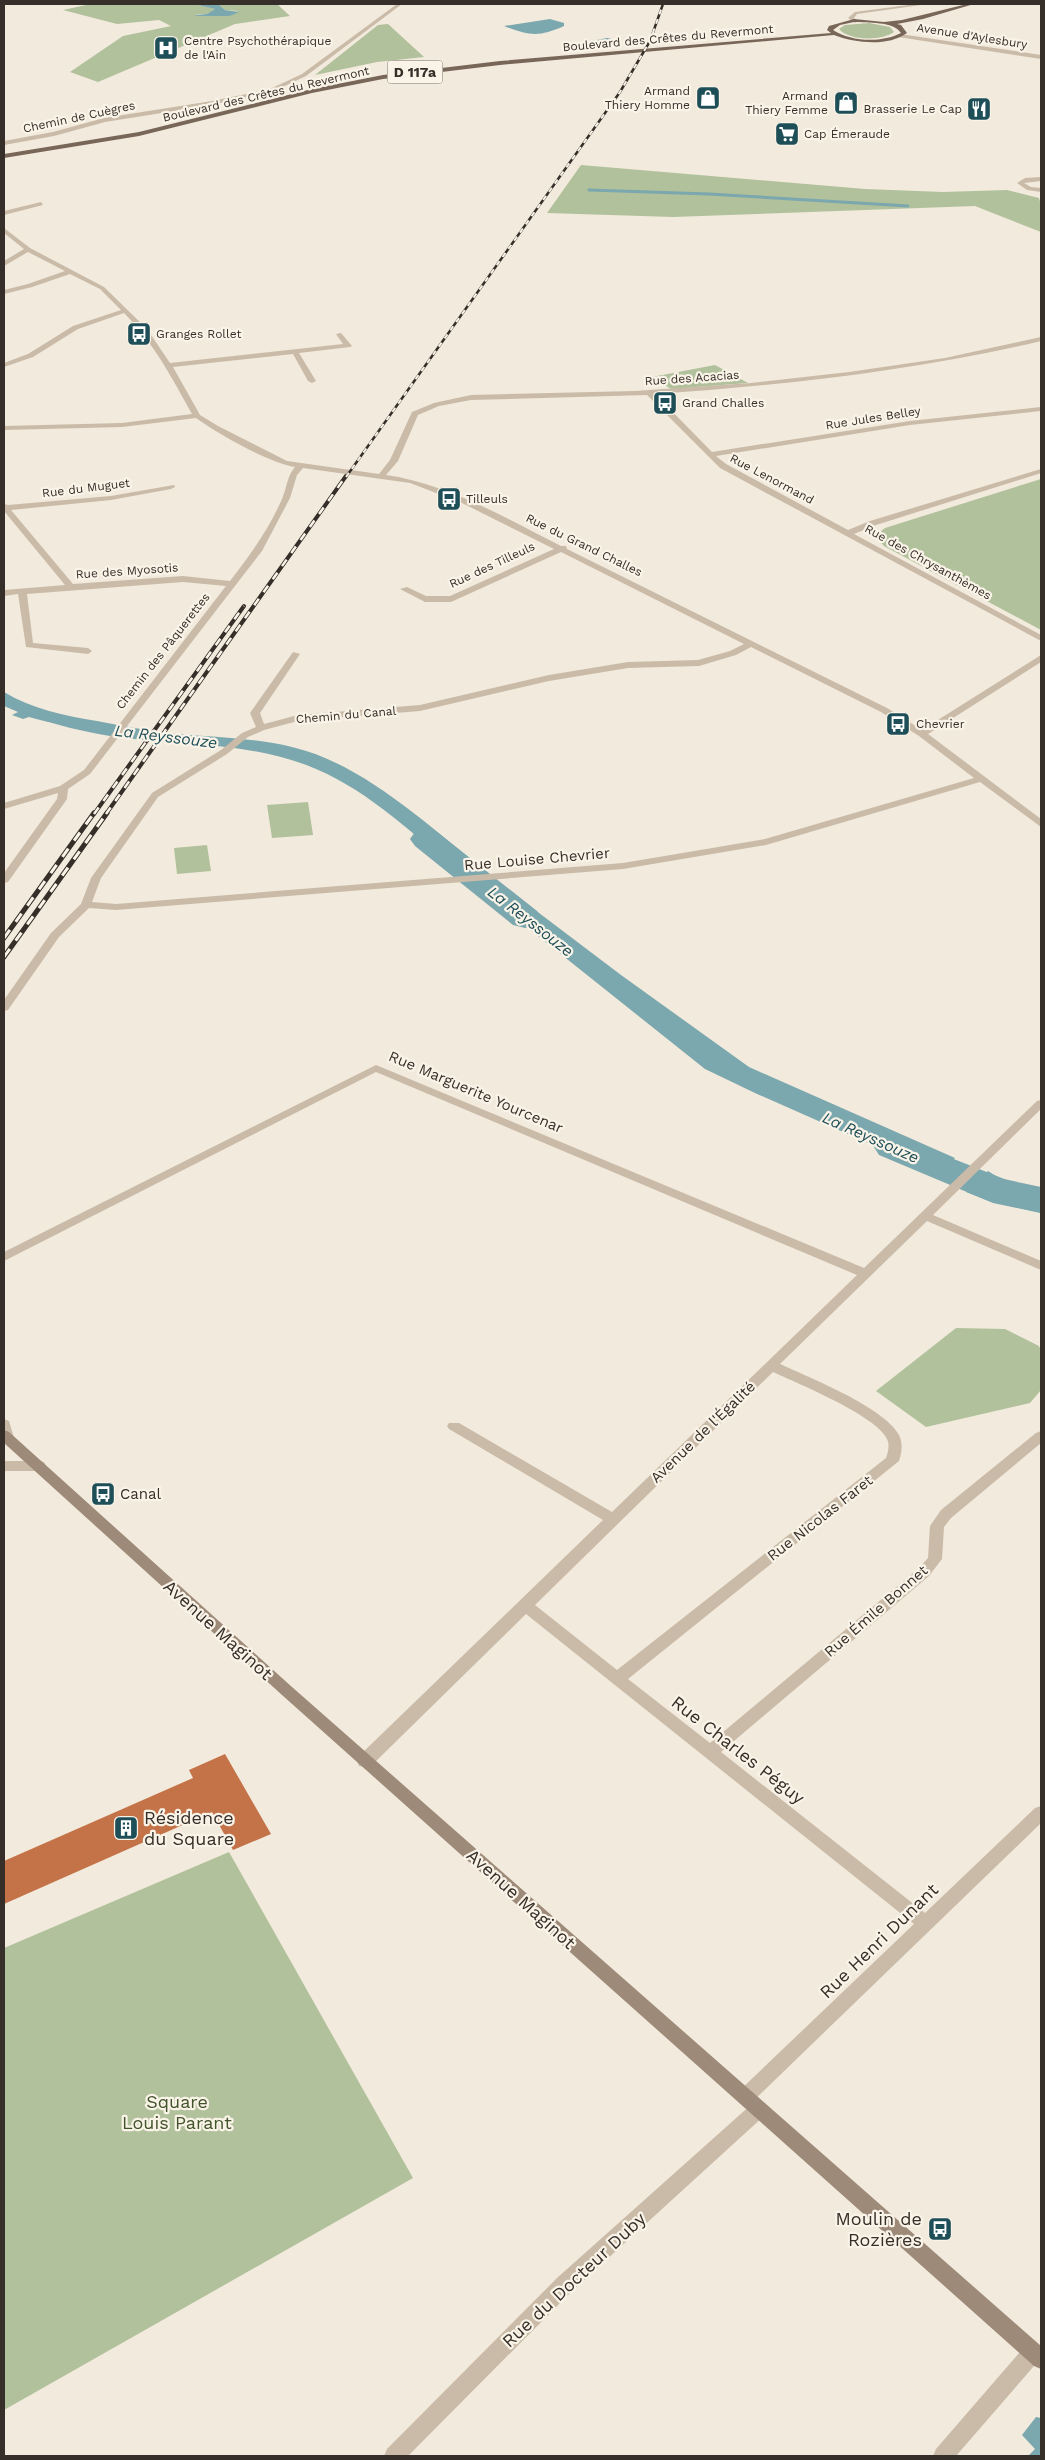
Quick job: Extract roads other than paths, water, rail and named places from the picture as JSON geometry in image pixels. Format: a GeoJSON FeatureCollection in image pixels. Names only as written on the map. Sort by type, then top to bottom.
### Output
{"type":"FeatureCollection","features":[{"type":"Feature","properties":{"kind":"main road"},"geometry":{"type":"LineString","coordinates":[[833,34],[830,27],[855,21],[891,24],[972,4]]}},
{"type":"Feature","properties":{"kind":"main road"},"geometry":{"type":"LineString","coordinates":[[891,24],[903,30],[904,33],[900,36]]}},
{"type":"Feature","properties":{"kind":"main road","name":"Boulevard des Crêtes du Revermont"},"geometry":{"type":"LineString","coordinates":[[4,156],[138,134],[312,91],[399,74],[500,63],[833,34],[873,40],[900,36]]}},
{"type":"Feature","properties":{"kind":"main road","name":"Avenue Maginot"},"geometry":{"type":"LineString","coordinates":[[5,1432],[40,1466],[366,1761],[1037,2356]]}},
{"type":"Feature","properties":{"kind":"street","name":"Chemin de Cuègres"},"geometry":{"type":"LineString","coordinates":[[4,143],[54,134],[104,120],[212,103],[272,90],[304,75],[400,4]]}},
{"type":"Feature","properties":{"kind":"street"},"geometry":{"type":"LineString","coordinates":[[855,21],[851,18],[855,13],[926,4]]}},
{"type":"Feature","properties":{"kind":"street","name":"Avenue d'Aylesbury"},"geometry":{"type":"LineString","coordinates":[[900,36],[1041,57]]}},
{"type":"Feature","properties":{"kind":"street"},"geometry":{"type":"LineString","coordinates":[[1041,179],[1025,180],[1020,184],[1029,189],[1041,190]]}},
{"type":"Feature","properties":{"kind":"street"},"geometry":{"type":"LineString","coordinates":[[4,213],[41,204]]}},
{"type":"Feature","properties":{"kind":"street","name":"Rue du Grand Challes"},"geometry":{"type":"LineString","coordinates":[[4,230],[28,249],[102,288],[145,330],[168,365],[197,416],[215,428],[271,457],[300,466],[411,481],[465,501],[563,548],[884,710],[922,734],[1041,824]]}},
{"type":"Feature","properties":{"kind":"street"},"geometry":{"type":"LineString","coordinates":[[4,264],[28,249]]}},
{"type":"Feature","properties":{"kind":"street"},"geometry":{"type":"LineString","coordinates":[[4,292],[72,271]]}},
{"type":"Feature","properties":{"kind":"street"},"geometry":{"type":"LineString","coordinates":[[4,365],[21,363],[67,332],[95,318],[126,311]]}},
{"type":"Feature","properties":{"kind":"street"},"geometry":{"type":"LineString","coordinates":[[168,365],[348,346],[339,334]]}},
{"type":"Feature","properties":{"kind":"street","name":"Rue des Acacias"},"geometry":{"type":"LineString","coordinates":[[382,476],[394,461],[415,414],[439,402],[465,398],[535,394],[650,393],[788,383],[975,354],[1041,339]]}},
{"type":"Feature","properties":{"kind":"street"},"geometry":{"type":"LineString","coordinates":[[295,352],[312,381]]}},
{"type":"Feature","properties":{"kind":"street","name":"Rue Lenormand"},"geometry":{"type":"LineString","coordinates":[[650,393],[710,455],[726,468],[850,533]]}},
{"type":"Feature","properties":{"kind":"street","name":"Rue Jules Belley"},"geometry":{"type":"LineString","coordinates":[[710,455],[901,424],[1041,409]]}},
{"type":"Feature","properties":{"kind":"street"},"geometry":{"type":"LineString","coordinates":[[4,428],[122,424],[197,416]]}},
{"type":"Feature","properties":{"kind":"street","name":"Chemin des Pâquerettes"},"geometry":{"type":"LineString","coordinates":[[4,806],[63,788],[87,772],[259,548],[286,498],[293,474],[300,466]]}},
{"type":"Feature","properties":{"kind":"street","name":"Rue des Chrysanthèmes"},"geometry":{"type":"LineString","coordinates":[[850,533],[873,523],[1041,471]]}},
{"type":"Feature","properties":{"kind":"street","name":"Rue du Muguet"},"geometry":{"type":"LineString","coordinates":[[4,507],[111,498],[171,487]]}},
{"type":"Feature","properties":{"kind":"street","name":"Rue des Myosotis"},"geometry":{"type":"LineString","coordinates":[[4,507],[71,588],[183,579],[231,584]]}},
{"type":"Feature","properties":{"kind":"street","name":"Rue des Chrysanthèmes"},"geometry":{"type":"LineString","coordinates":[[850,533],[1041,638]]}},
{"type":"Feature","properties":{"kind":"street","name":"Rue des Tilleuls"},"geometry":{"type":"LineString","coordinates":[[404,589],[426,599],[451,599],[563,548]]}},
{"type":"Feature","properties":{"kind":"street"},"geometry":{"type":"LineString","coordinates":[[4,593],[71,588]]}},
{"type":"Feature","properties":{"kind":"street"},"geometry":{"type":"LineString","coordinates":[[22,591],[29,645],[88,651]]}},
{"type":"Feature","properties":{"kind":"street","name":"Chemin du Canal"},"geometry":{"type":"LineString","coordinates":[[4,1008],[55,935],[86,905],[96,878],[155,795],[224,752],[245,735],[261,728],[298,718],[420,708],[549,678],[628,665],[699,662],[733,653],[752,643]]}},
{"type":"Feature","properties":{"kind":"street"},"geometry":{"type":"LineString","coordinates":[[261,728],[254,713],[296,654]]}},
{"type":"Feature","properties":{"kind":"street"},"geometry":{"type":"LineString","coordinates":[[922,734],[1041,658]]}},
{"type":"Feature","properties":{"kind":"street","name":"Rue Louise Chevrier"},"geometry":{"type":"LineString","coordinates":[[86,905],[116,907],[623,866],[766,842],[980,779]]}},
{"type":"Feature","properties":{"kind":"street"},"geometry":{"type":"LineString","coordinates":[[4,880],[62,799],[63,788]]}},
{"type":"Feature","properties":{"kind":"street","name":"Rue Marguerite Yourcenar"},"geometry":{"type":"LineString","coordinates":[[4,1257],[376,1068],[866,1274]]}},
{"type":"Feature","properties":{"kind":"street","name":"Avenue de l'Égalité"},"geometry":{"type":"LineString","coordinates":[[366,1761],[1041,1103]]}},
{"type":"Feature","properties":{"kind":"street"},"geometry":{"type":"LineString","coordinates":[[925,1216],[1041,1266]]}},
{"type":"Feature","properties":{"kind":"street","name":"Rue Nicolas Faret"},"geometry":{"type":"LineString","coordinates":[[617,1679],[892,1461],[897,1448],[892,1434],[869,1415],[772,1366]]}},
{"type":"Feature","properties":{"kind":"street"},"geometry":{"type":"LineString","coordinates":[[454,1426],[614,1520]]}},
{"type":"Feature","properties":{"kind":"street","name":"Rue Émile Bonnet"},"geometry":{"type":"LineString","coordinates":[[709,1753],[924,1572],[934,1559],[937,1526],[946,1514],[1041,1436]]}},
{"type":"Feature","properties":{"kind":"street"},"geometry":{"type":"LineString","coordinates":[[4,1466],[40,1466]]}},
{"type":"Feature","properties":{"kind":"street","name":"Rue Charles Péguy"},"geometry":{"type":"LineString","coordinates":[[526,1606],[926,1924]]}},
{"type":"Feature","properties":{"kind":"street","name":"Rue Henri Dunant"},"geometry":{"type":"LineString","coordinates":[[752,2103],[926,1924],[1041,1813]]}},
{"type":"Feature","properties":{"kind":"street","name":"Rue du Docteur Duby"},"geometry":{"type":"LineString","coordinates":[[394,2456],[564,2285],[752,2103]]}},
{"type":"Feature","properties":{"kind":"street"},"geometry":{"type":"LineString","coordinates":[[942,2456],[1037,2356]]}},
{"type":"Feature","properties":{"kind":"water"},"geometry":{"type":"Polygon","coordinates":[[[194,4],[218,4],[225,10],[239,12],[230,16],[198,16],[195,15],[207,14],[215,9],[194,4]]]}},
{"type":"Feature","properties":{"kind":"water"},"geometry":{"type":"Polygon","coordinates":[[[550,19],[564,23],[564,26],[548,32],[534,34],[504,26],[550,19]]]}},
{"type":"Feature","properties":{"kind":"water"},"geometry":{"type":"Polygon","coordinates":[[[607,38],[618,40],[613,44],[573,47],[572,45],[607,38]]]}},
{"type":"Feature","properties":{"kind":"water"},"geometry":{"type":"Polygon","coordinates":[[[4,692],[37,707],[73,717],[166,733],[263,742],[292,747],[319,755],[345,767],[370,782],[418,816],[486,871],[463,875],[411,831],[356,790],[316,769],[292,760],[241,749],[110,736],[29,717],[23,719],[12,715],[18,712],[4,706],[4,692]]]}},
{"type":"Feature","properties":{"kind":"water"},"geometry":{"type":"Polygon","coordinates":[[[474,885],[502,885],[621,975],[749,1067],[955,1158],[938,1174],[705,1069],[474,885]]]}},
{"type":"Feature","properties":{"kind":"water"},"geometry":{"type":"Polygon","coordinates":[[[988,1171],[999,1178],[1041,1187],[1041,1213],[989,1201],[966,1192],[988,1171]]]}},
{"type":"Feature","properties":{"kind":"water"},"geometry":{"type":"Polygon","coordinates":[[[1036,2417],[1041,2418],[1041,2456],[1028,2456],[1035,2449],[1022,2435],[1036,2417]]]}},
{"type":"Feature","properties":{"kind":"waterway"},"geometry":{"type":"LineString","coordinates":[[589,190],[709,194],[908,206]]}},
{"type":"Feature","properties":{"kind":"waterway","name":"La Reyssouze"},"geometry":{"type":"LineString","coordinates":[[426,839],[525,918]]}},
{"type":"Feature","properties":{"kind":"waterway","name":"La Reyssouze"},"geometry":{"type":"LineString","coordinates":[[893,1147],[1007,1194],[1041,1201]]}},
{"type":"Feature","properties":{"kind":"railway"},"geometry":{"type":"LineString","coordinates":[[346,477],[620,92],[650,41],[663,4]]}},
{"type":"Feature","properties":{"kind":"railway"},"geometry":{"type":"LineString","coordinates":[[106,814],[346,476]]}},
{"type":"Feature","properties":{"kind":"railway"},"geometry":{"type":"LineString","coordinates":[[94,814],[244,606]]}},
{"type":"Feature","properties":{"kind":"railway"},"geometry":{"type":"LineString","coordinates":[[4,938],[94,813]]}},
{"type":"Feature","properties":{"kind":"railway"},"geometry":{"type":"LineString","coordinates":[[4,957],[107,813]]}},
{"type":"Feature","properties":{"kind":"place","name":"Centre Psychothérapique de l'Ain"},"geometry":{"type":"Point","coordinates":[166,48]}},
{"type":"Feature","properties":{"kind":"place","name":"Armand Thiery Homme"},"geometry":{"type":"Point","coordinates":[708,98]}},
{"type":"Feature","properties":{"kind":"place","name":"Armand Thiery Femme"},"geometry":{"type":"Point","coordinates":[846,103]}},
{"type":"Feature","properties":{"kind":"place","name":"Brasserie Le Cap"},"geometry":{"type":"Point","coordinates":[979,109]}},
{"type":"Feature","properties":{"kind":"place","name":"Cap Émeraude"},"geometry":{"type":"Point","coordinates":[787,134]}},
{"type":"Feature","properties":{"kind":"place","name":"Granges Rollet"},"geometry":{"type":"Point","coordinates":[139,334]}},
{"type":"Feature","properties":{"kind":"place","name":"Grand Challes"},"geometry":{"type":"Point","coordinates":[665,403]}},
{"type":"Feature","properties":{"kind":"place","name":"Tilleuls"},"geometry":{"type":"Point","coordinates":[449,499]}},
{"type":"Feature","properties":{"kind":"place","name":"Chevrier"},"geometry":{"type":"Point","coordinates":[898,724]}},
{"type":"Feature","properties":{"kind":"place","name":"Canal"},"geometry":{"type":"Point","coordinates":[103,1494]}},
{"type":"Feature","properties":{"kind":"place","name":"Résidence du Square"},"geometry":{"type":"Point","coordinates":[126,1828]}},
{"type":"Feature","properties":{"kind":"place","name":"Moulin de Rozières"},"geometry":{"type":"Point","coordinates":[940,2229]}},
{"type":"Feature","properties":{"kind":"park label","name":"Square Louis Parant"},"geometry":{"type":"Point","coordinates":[177,2112]}}]}
